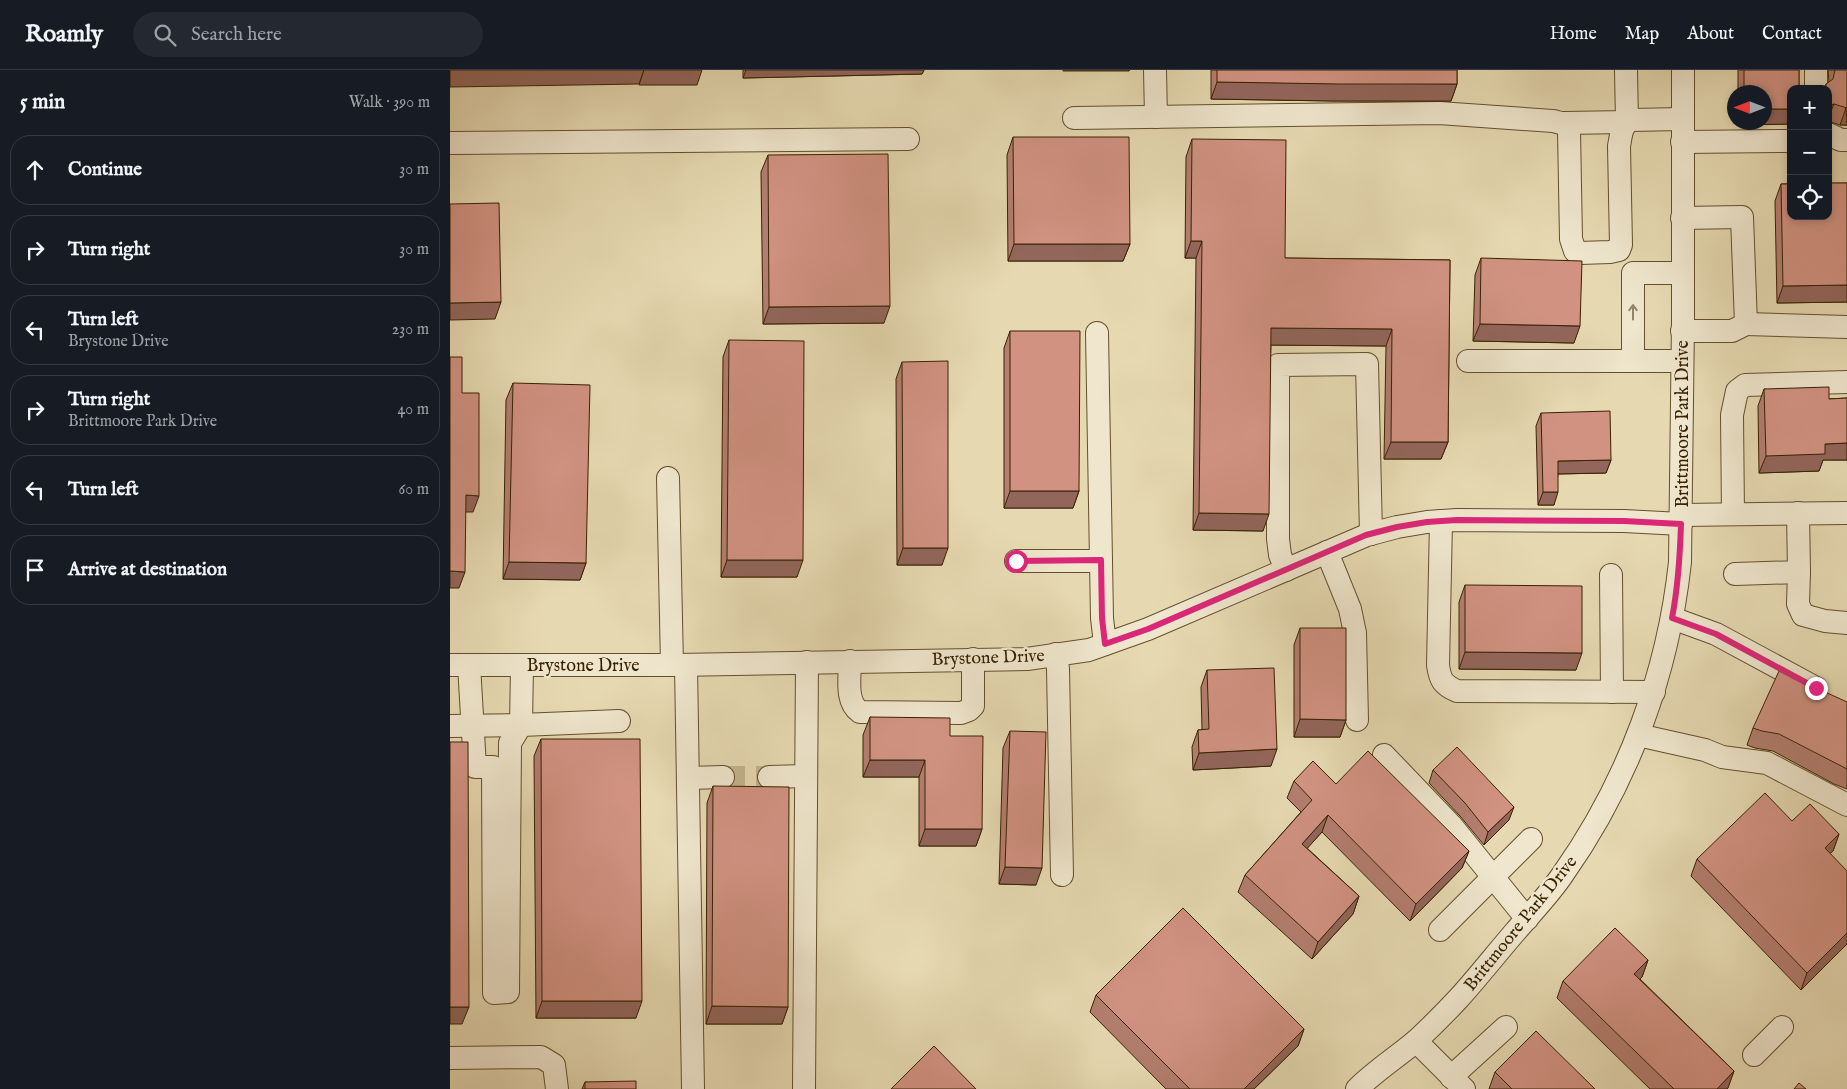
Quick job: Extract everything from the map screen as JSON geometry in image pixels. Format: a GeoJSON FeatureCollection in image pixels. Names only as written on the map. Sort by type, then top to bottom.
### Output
{"type":"FeatureCollection","features":[{"type":"Feature","properties":{"kind":"street"},"geometry":{"type":"LineString","coordinates":[[1155,70],[1156,117]]}},
{"type":"Feature","properties":{"kind":"street"},"geometry":{"type":"LineString","coordinates":[[1564,123],[1569,131],[1571,239],[1575,251],[1580,253],[1619,250],[1621,245],[1619,146],[1621,131],[1627,122],[1626,70]]}},
{"type":"Feature","properties":{"kind":"street","name":"Brittmoore Park Drive"},"geometry":{"type":"LineString","coordinates":[[1357,1089],[1416,1041],[1458,999],[1546,896],[1578,853],[1606,802],[1638,734],[1654,692],[1676,598],[1680,562],[1683,70]]}},
{"type":"Feature","properties":{"kind":"street"},"geometry":{"type":"LineString","coordinates":[[1816,70],[1816,85]]}},
{"type":"Feature","properties":{"kind":"street"},"geometry":{"type":"LineString","coordinates":[[1074,118],[1438,113],[1564,123],[1682,119]]}},
{"type":"Feature","properties":{"kind":"street"},"geometry":{"type":"LineString","coordinates":[[1832,136],[1841,140],[1847,140]]}},
{"type":"Feature","properties":{"kind":"street"},"geometry":{"type":"LineString","coordinates":[[450,144],[908,139]]}},
{"type":"Feature","properties":{"kind":"street"},"geometry":{"type":"LineString","coordinates":[[1682,142],[1786,141]]}},
{"type":"Feature","properties":{"kind":"street"},"geometry":{"type":"LineString","coordinates":[[1682,218],[1742,217],[1746,324]]}},
{"type":"Feature","properties":{"kind":"street"},"geometry":{"type":"LineString","coordinates":[[1633,361],[1633,273],[1683,273]]}},
{"type":"Feature","properties":{"kind":"street"},"geometry":{"type":"LineString","coordinates":[[1682,331],[1732,331],[1746,324],[1847,327]]}},
{"type":"Feature","properties":{"kind":"street"},"geometry":{"type":"LineString","coordinates":[[1097,333],[1102,618],[1105,644]]}},
{"type":"Feature","properties":{"kind":"street"},"geometry":{"type":"LineString","coordinates":[[1468,361],[1682,361]]}},
{"type":"Feature","properties":{"kind":"street"},"geometry":{"type":"LineString","coordinates":[[1286,570],[1280,555],[1278,539],[1278,365],[1367,364],[1371,534]]}},
{"type":"Feature","properties":{"kind":"street"},"geometry":{"type":"LineString","coordinates":[[1733,514],[1732,415],[1737,390],[1745,384],[1847,382]]}},
{"type":"Feature","properties":{"kind":"street"},"geometry":{"type":"LineString","coordinates":[[668,478],[688,778],[693,1089]]}},
{"type":"Feature","properties":{"kind":"street","name":"Brystone Drive"},"geometry":{"type":"LineString","coordinates":[[459,665],[679,665],[1027,659],[1089,650],[1148,629],[1327,552],[1371,534],[1397,527],[1441,521],[1681,520],[1733,514],[1847,512]]}},
{"type":"Feature","properties":{"kind":"street"},"geometry":{"type":"LineString","coordinates":[[1798,513],[1798,604],[1803,615],[1825,621],[1847,623]]}},
{"type":"Feature","properties":{"kind":"street"},"geometry":{"type":"LineString","coordinates":[[1441,521],[1438,666],[1440,678],[1446,686],[1457,691],[1654,692]]}},
{"type":"Feature","properties":{"kind":"street"},"geometry":{"type":"LineString","coordinates":[[1327,552],[1350,609],[1355,633],[1357,720]]}},
{"type":"Feature","properties":{"kind":"street"},"geometry":{"type":"LineString","coordinates":[[1016,561],[1101,560]]}},
{"type":"Feature","properties":{"kind":"street"},"geometry":{"type":"LineString","coordinates":[[1735,574],[1799,572]]}},
{"type":"Feature","properties":{"kind":"street"},"geometry":{"type":"LineString","coordinates":[[1611,575],[1612,692]]}},
{"type":"Feature","properties":{"kind":"street"},"geometry":{"type":"LineString","coordinates":[[1672,618],[1716,634],[1816,688]]}},
{"type":"Feature","properties":{"kind":"street"},"geometry":{"type":"LineString","coordinates":[[1056,654],[1058,669],[1062,875]]}},
{"type":"Feature","properties":{"kind":"street"},"geometry":{"type":"LineString","coordinates":[[850,662],[852,703],[855,709],[860,712],[961,713],[973,706],[972,659]]}},
{"type":"Feature","properties":{"kind":"street"},"geometry":{"type":"LineString","coordinates":[[804,1089],[807,662]]}},
{"type":"Feature","properties":{"kind":"street"},"geometry":{"type":"LineString","coordinates":[[459,665],[472,726],[474,767],[493,767],[502,831],[508,992],[494,993],[502,831],[510,743],[522,725],[522,665]]}},
{"type":"Feature","properties":{"kind":"street"},"geometry":{"type":"LineString","coordinates":[[450,726],[619,721]]}},
{"type":"Feature","properties":{"kind":"street"},"geometry":{"type":"LineString","coordinates":[[1638,734],[1705,750],[1722,757],[1767,763],[1847,806]]}},
{"type":"Feature","properties":{"kind":"street"},"geometry":{"type":"LineString","coordinates":[[1384,755],[1451,825],[1527,919]]}},
{"type":"Feature","properties":{"kind":"street"},"geometry":{"type":"LineString","coordinates":[[769,777],[806,776]]}},
{"type":"Feature","properties":{"kind":"street"},"geometry":{"type":"LineString","coordinates":[[688,778],[723,777]]}},
{"type":"Feature","properties":{"kind":"street"},"geometry":{"type":"LineString","coordinates":[[1440,930],[1531,839]]}},
{"type":"Feature","properties":{"kind":"street"},"geometry":{"type":"LineString","coordinates":[[1416,1041],[1458,1083],[1506,1027]]}},
{"type":"Feature","properties":{"kind":"street"},"geometry":{"type":"LineString","coordinates":[[1754,1055],[1782,1027]]}},
{"type":"Feature","properties":{"kind":"street"},"geometry":{"type":"LineString","coordinates":[[450,1058],[541,1057],[554,1065],[557,1089]]}},
{"type":"Feature","properties":{"kind":"building"},"geometry":{"type":"Polygon","coordinates":[[[1217,70],[1457,70],[1457,84],[1217,82],[1217,70]]]}},
{"type":"Feature","properties":{"kind":"building"},"geometry":{"type":"Polygon","coordinates":[[[1744,70],[1799,70],[1799,85],[1787,85],[1787,109],[1772,109],[1772,85],[1744,85],[1744,70]]]}},
{"type":"Feature","properties":{"kind":"building"},"geometry":{"type":"Polygon","coordinates":[[[1835,70],[1847,70],[1847,108],[1832,105],[1832,85],[1826,84],[1833,79],[1835,70]]]}},
{"type":"Feature","properties":{"kind":"building"},"geometry":{"type":"Polygon","coordinates":[[[1013,137],[1129,137],[1130,244],[1014,244],[1013,137]]]}},
{"type":"Feature","properties":{"kind":"building"},"geometry":{"type":"Polygon","coordinates":[[[1192,139],[1286,140],[1285,258],[1450,260],[1448,442],[1391,442],[1392,329],[1271,328],[1269,514],[1199,513],[1202,241],[1191,241],[1192,139]]]}},
{"type":"Feature","properties":{"kind":"building"},"geometry":{"type":"Polygon","coordinates":[[[888,154],[890,306],[769,307],[768,155],[888,154]]]}},
{"type":"Feature","properties":{"kind":"building"},"geometry":{"type":"Polygon","coordinates":[[[1832,183],[1847,183],[1847,285],[1783,286],[1781,184],[1787,184],[1787,220],[1832,220],[1832,183]]]}},
{"type":"Feature","properties":{"kind":"building"},"geometry":{"type":"Polygon","coordinates":[[[499,203],[501,302],[450,303],[450,204],[499,203]]]}},
{"type":"Feature","properties":{"kind":"building"},"geometry":{"type":"Polygon","coordinates":[[[1481,258],[1582,261],[1580,326],[1480,324],[1481,258]]]}},
{"type":"Feature","properties":{"kind":"building"},"geometry":{"type":"Polygon","coordinates":[[[1010,331],[1080,331],[1079,491],[1010,491],[1010,331]]]}},
{"type":"Feature","properties":{"kind":"building"},"geometry":{"type":"Polygon","coordinates":[[[729,340],[804,341],[803,560],[727,560],[729,340]]]}},
{"type":"Feature","properties":{"kind":"building"},"geometry":{"type":"Polygon","coordinates":[[[450,357],[462,357],[462,393],[479,393],[479,496],[466,495],[465,572],[450,571],[450,357]]]}},
{"type":"Feature","properties":{"kind":"building"},"geometry":{"type":"Polygon","coordinates":[[[948,361],[948,548],[903,548],[902,362],[948,361]]]}},
{"type":"Feature","properties":{"kind":"building"},"geometry":{"type":"Polygon","coordinates":[[[513,383],[590,385],[586,563],[509,562],[513,383]]]}},
{"type":"Feature","properties":{"kind":"building"},"geometry":{"type":"Polygon","coordinates":[[[1829,387],[1829,399],[1847,398],[1847,443],[1825,444],[1825,454],[1766,456],[1764,389],[1829,387]]]}},
{"type":"Feature","properties":{"kind":"building"},"geometry":{"type":"Polygon","coordinates":[[[1610,411],[1611,460],[1558,461],[1558,492],[1543,492],[1541,413],[1610,411]]]}},
{"type":"Feature","properties":{"kind":"building"},"geometry":{"type":"Polygon","coordinates":[[[1465,585],[1582,586],[1582,653],[1465,652],[1465,585]]]}},
{"type":"Feature","properties":{"kind":"building"},"geometry":{"type":"Polygon","coordinates":[[[1300,628],[1346,628],[1346,720],[1300,719],[1300,628]]]}},
{"type":"Feature","properties":{"kind":"building"},"geometry":{"type":"Polygon","coordinates":[[[1274,668],[1277,749],[1199,753],[1198,730],[1209,729],[1207,670],[1274,668]]]}},
{"type":"Feature","properties":{"kind":"building"},"geometry":{"type":"Polygon","coordinates":[[[1779,671],[1847,702],[1847,769],[1779,734],[1753,728],[1779,671]]]}},
{"type":"Feature","properties":{"kind":"building"},"geometry":{"type":"Polygon","coordinates":[[[870,717],[950,718],[950,736],[983,736],[982,829],[925,829],[925,760],[870,760],[870,717]]]}},
{"type":"Feature","properties":{"kind":"building"},"geometry":{"type":"Polygon","coordinates":[[[1010,731],[1046,732],[1042,868],[1005,867],[1010,731]]]}},
{"type":"Feature","properties":{"kind":"building"},"geometry":{"type":"Polygon","coordinates":[[[541,739],[640,739],[642,1001],[542,1001],[541,739]]]}},
{"type":"Feature","properties":{"kind":"building"},"geometry":{"type":"Polygon","coordinates":[[[450,742],[468,742],[469,1007],[450,1007],[450,742]]]}},
{"type":"Feature","properties":{"kind":"building"},"geometry":{"type":"Polygon","coordinates":[[[1457,747],[1514,807],[1488,832],[1465,803],[1433,770],[1457,747]]]}},
{"type":"Feature","properties":{"kind":"building"},"geometry":{"type":"Polygon","coordinates":[[[1368,751],[1469,851],[1416,904],[1328,815],[1302,844],[1359,896],[1318,942],[1245,875],[1312,800],[1294,781],[1313,761],[1336,784],[1368,751]]]}},
{"type":"Feature","properties":{"kind":"building"},"geometry":{"type":"Polygon","coordinates":[[[713,786],[789,787],[788,1007],[712,1006],[713,786]]]}},
{"type":"Feature","properties":{"kind":"building"},"geometry":{"type":"Polygon","coordinates":[[[1765,793],[1792,821],[1810,804],[1839,834],[1825,848],[1847,871],[1847,933],[1807,973],[1697,859],[1765,793]]]}},
{"type":"Feature","properties":{"kind":"building"},"geometry":{"type":"Polygon","coordinates":[[[1183,908],[1304,1029],[1244,1089],[1190,1089],[1096,995],[1183,908]]]}},
{"type":"Feature","properties":{"kind":"building"},"geometry":{"type":"Polygon","coordinates":[[[1615,928],[1648,960],[1634,974],[1734,1071],[1717,1089],[1674,1089],[1563,981],[1615,928]]]}},
{"type":"Feature","properties":{"kind":"building"},"geometry":{"type":"Polygon","coordinates":[[[1536,1031],[1595,1089],[1512,1089],[1495,1072],[1536,1031]]]}},
{"type":"Feature","properties":{"kind":"building"},"geometry":{"type":"Polygon","coordinates":[[[934,1046],[976,1089],[891,1089],[934,1046]]]}},
{"type":"Feature","properties":{"kind":"building"},"geometry":{"type":"Polygon","coordinates":[[[636,1081],[636,1089],[585,1089],[585,1082],[636,1081]]]}},
{"type":"Feature","properties":{"kind":"building"},"geometry":{"type":"Polygon","coordinates":[[[1799,1083],[1806,1089],[1794,1089],[1799,1083]]]}},
{"type":"Feature","properties":{"kind":"tunnel"},"geometry":{"type":"LineString","coordinates":[[723,777],[769,777]]}},
{"type":"Feature","properties":{"kind":"route"},"geometry":{"type":"LineString","coordinates":[[1016,561],[1101,560],[1102,618],[1105,644],[1148,629],[1366,535],[1397,527],[1457,520],[1624,521],[1681,524],[1680,562],[1672,618],[1716,634],[1816,688]]}}]}
